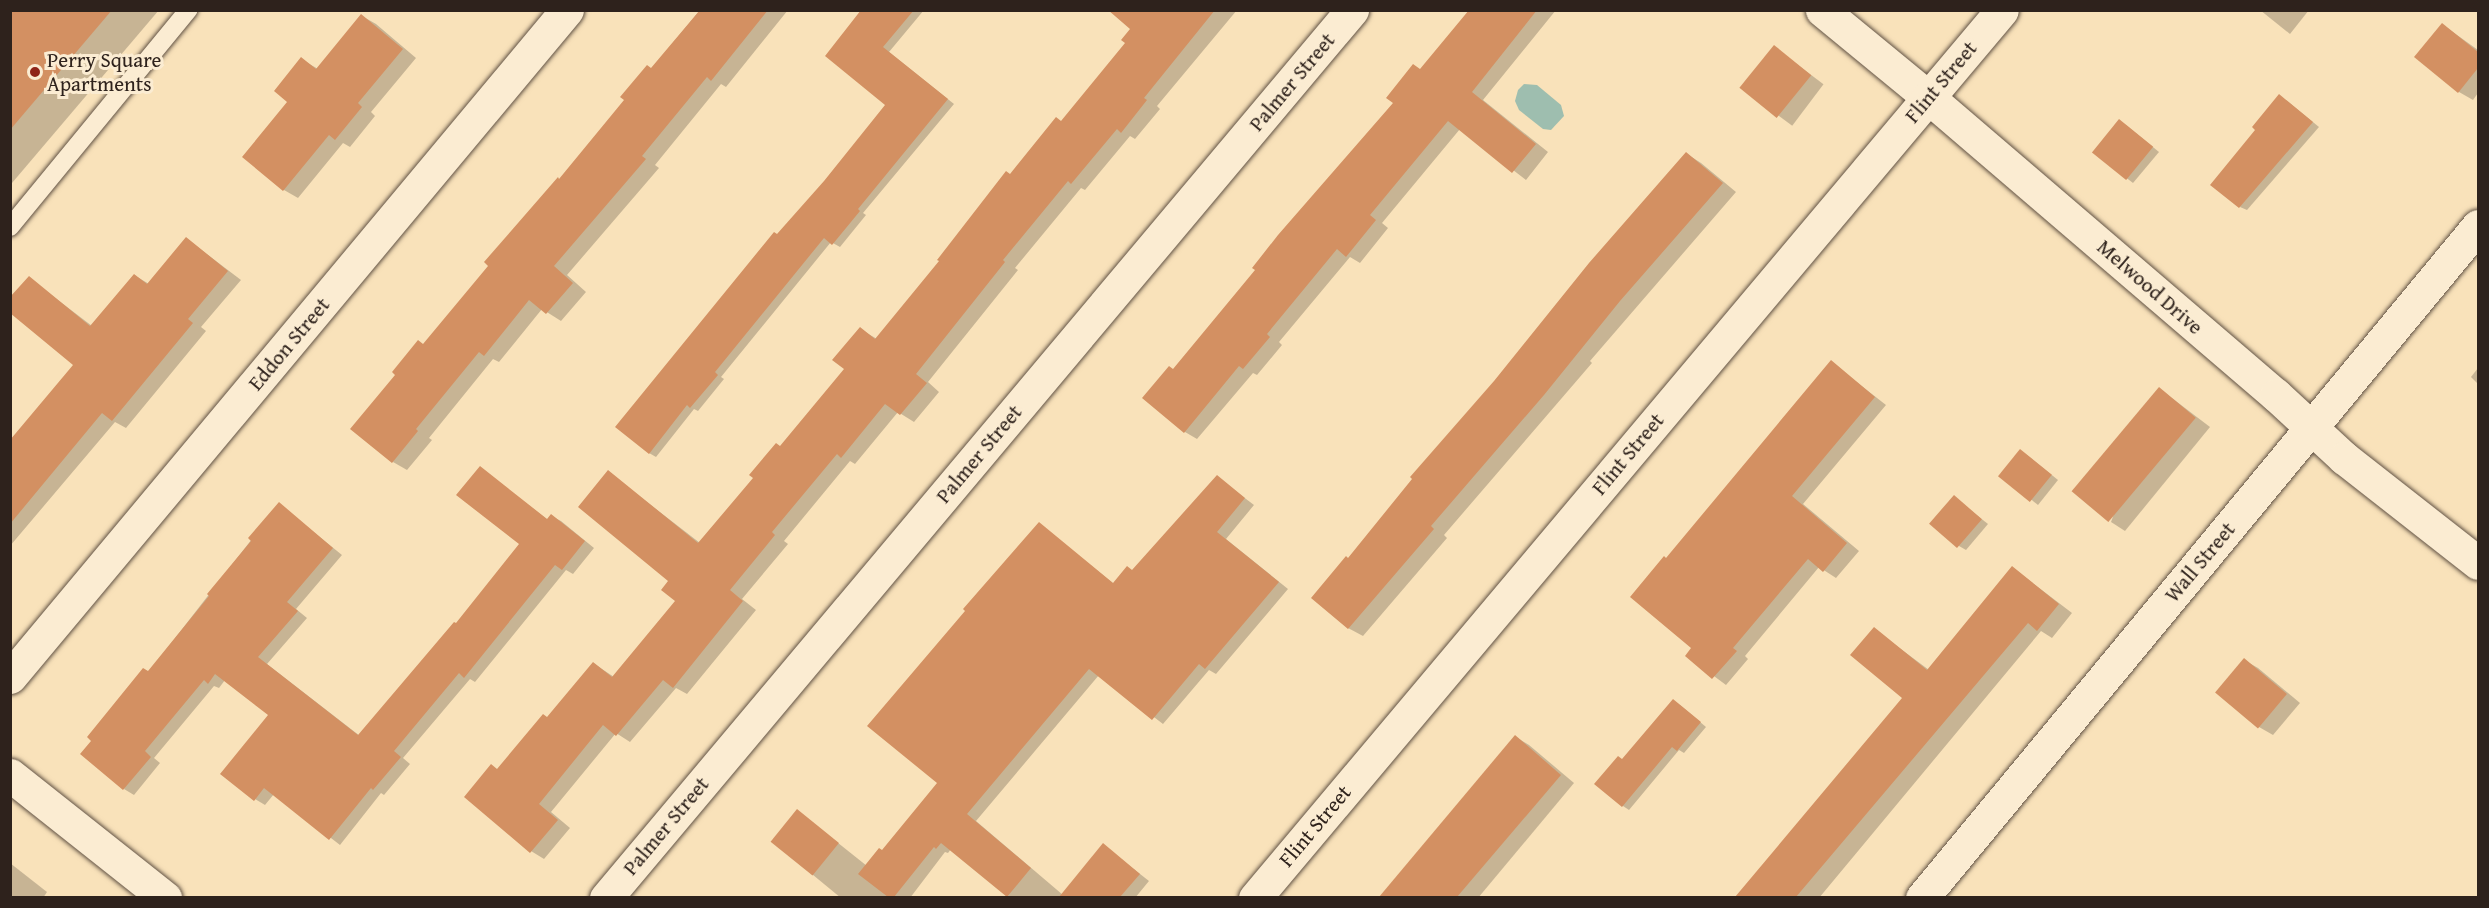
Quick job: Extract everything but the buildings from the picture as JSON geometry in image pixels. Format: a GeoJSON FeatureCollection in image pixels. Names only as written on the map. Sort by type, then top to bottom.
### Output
{"type":"FeatureCollection","features":[{"type":"Feature","properties":{"kind":"street","name":"Eddon Street"},"geometry":{"type":"LineString","coordinates":[[10,677],[567,10]]}},
{"type":"Feature","properties":{"kind":"street","name":"Palmer Street"},"geometry":{"type":"LineString","coordinates":[[606,897],[1352,10]]}},
{"type":"Feature","properties":{"kind":"street","name":"Melwood Drive"},"geometry":{"type":"LineString","coordinates":[[1822,10],[1928,97],[2276,395],[2344,459],[2478,563]]}},
{"type":"Feature","properties":{"kind":"street","name":"Flint Street"},"geometry":{"type":"LineString","coordinates":[[1255,897],[2002,10]]}},
{"type":"Feature","properties":{"kind":"street","name":"Wall Street"},"geometry":{"type":"LineString","coordinates":[[1922,897],[2478,226]]}},
{"type":"Feature","properties":{"kind":"street"},"geometry":{"type":"LineString","coordinates":[[10,775],[165,897]]}},
{"type":"Feature","properties":{"kind":"lane"},"geometry":{"type":"LineString","coordinates":[[12,223],[188,10]]}},
{"type":"Feature","properties":{"kind":"shaded area"},"geometry":{"type":"Polygon","coordinates":[[[1524,84],[1537,85],[1561,105],[1564,116],[1551,130],[1543,129],[1519,110],[1515,101],[1518,90],[1524,84]]]}},
{"type":"Feature","properties":{"kind":"place","name":"Perry Square Apartments"},"geometry":{"type":"Point","coordinates":[35,72]}}]}
